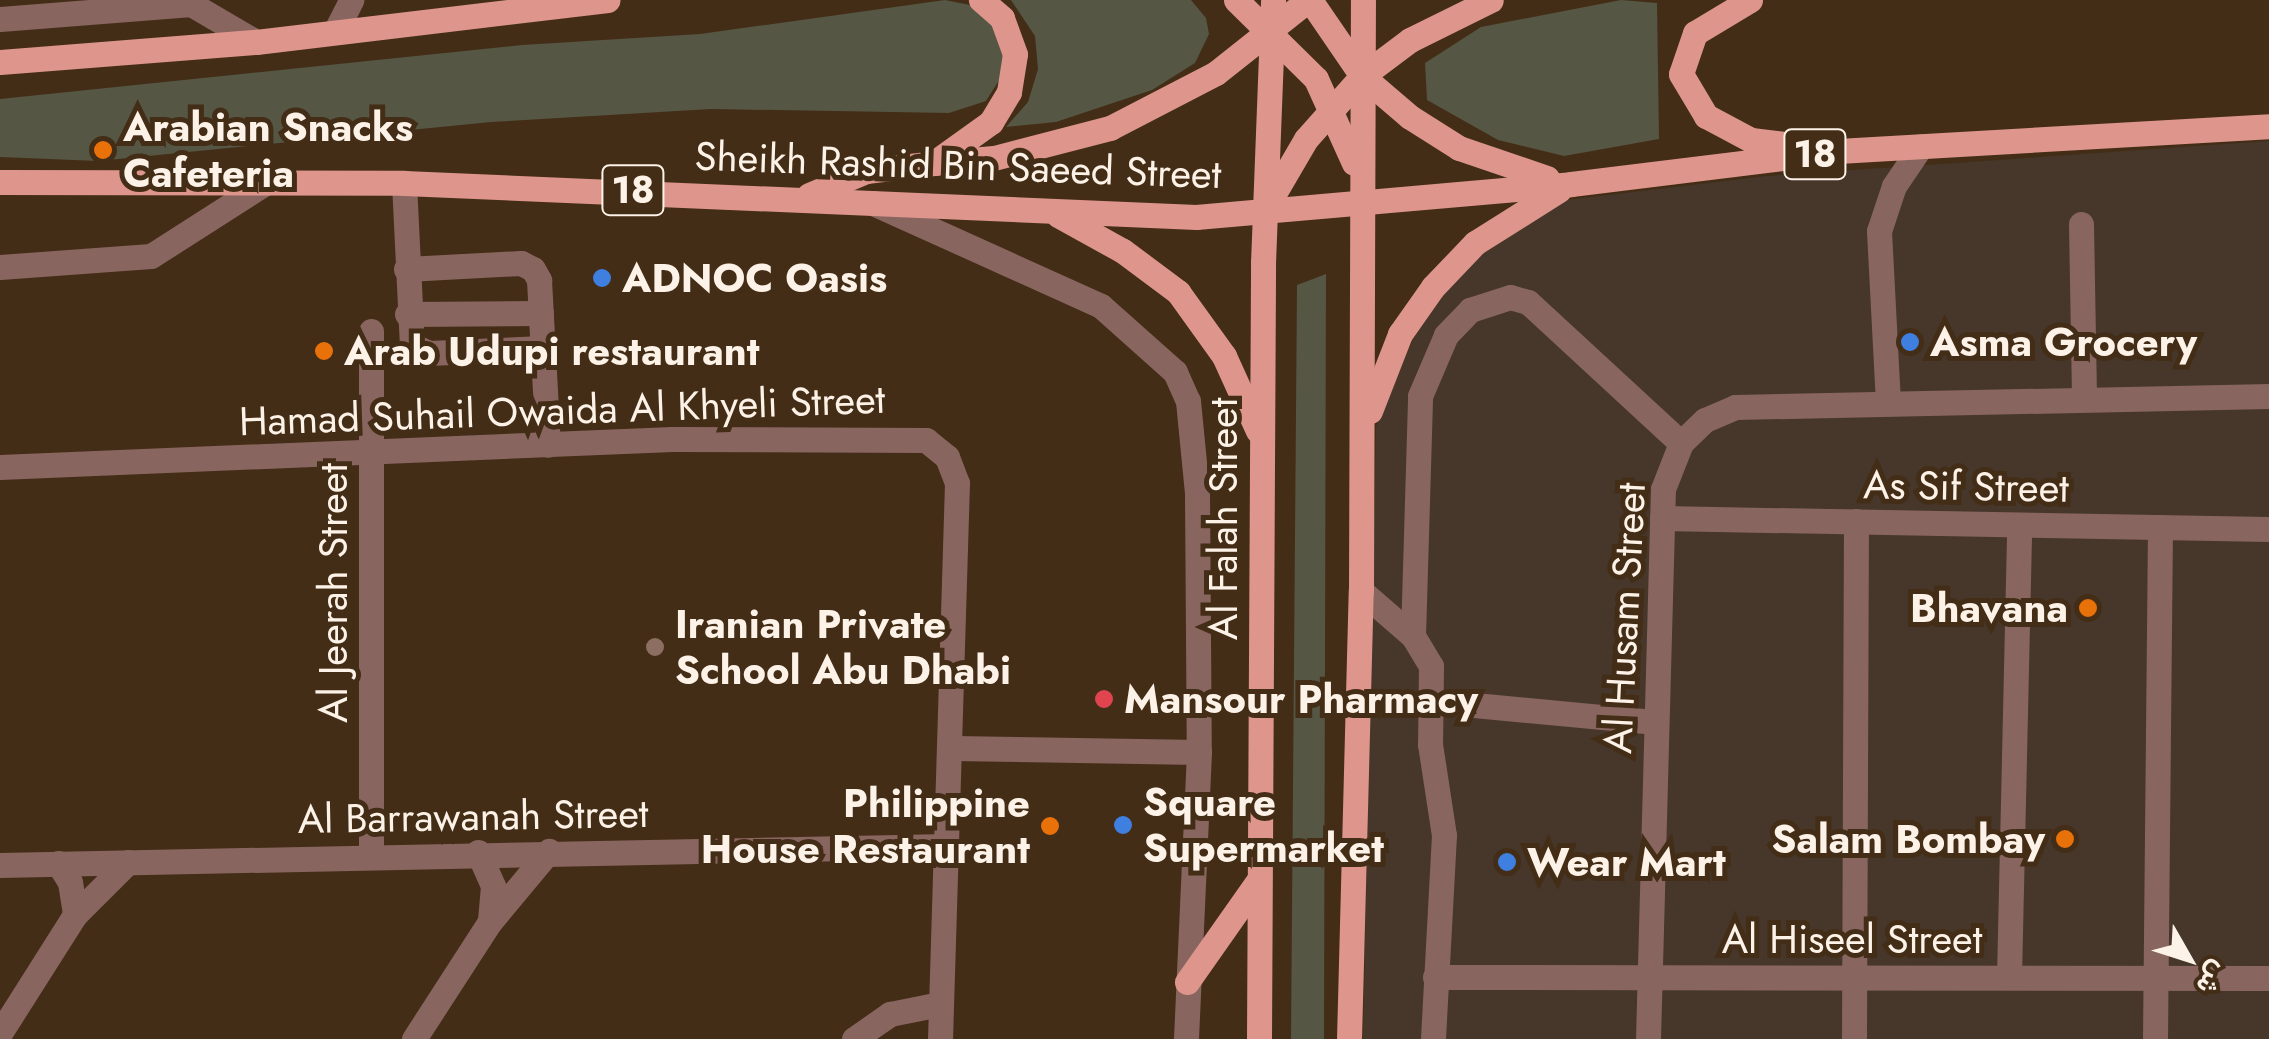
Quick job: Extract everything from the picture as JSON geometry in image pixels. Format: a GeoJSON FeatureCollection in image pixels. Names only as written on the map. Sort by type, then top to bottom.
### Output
{"type":"FeatureCollection","features":[{"type":"Feature","properties":{"kind":"main road"},"geometry":{"type":"LineString","coordinates":[[0,62],[256,42],[606,0]]}},
{"type":"Feature","properties":{"kind":"main road"},"geometry":{"type":"LineString","coordinates":[[934,163],[991,122],[1009,92],[1016,54],[1002,18],[981,0]]}},
{"type":"Feature","properties":{"kind":"main road"},"geometry":{"type":"LineString","coordinates":[[1236,0],[1273,32],[1332,107],[1362,202]]}},
{"type":"Feature","properties":{"kind":"main road","name":"Al Falah Street"},"geometry":{"type":"LineString","coordinates":[[1259,1039],[1261,439],[1273,0]]}},
{"type":"Feature","properties":{"kind":"main road"},"geometry":{"type":"LineString","coordinates":[[809,196],[866,171],[994,158],[1110,128],[1182,93],[1273,32],[1309,0],[1362,76],[1459,148],[1571,184]]}},
{"type":"Feature","properties":{"kind":"main road"},"geometry":{"type":"LineString","coordinates":[[1349,1039],[1361,591],[1363,0]]}},
{"type":"Feature","properties":{"kind":"main road"},"geometry":{"type":"LineString","coordinates":[[1265,210],[1332,107],[1362,76],[1410,40],[1491,0]]}},
{"type":"Feature","properties":{"kind":"main road"},"geometry":{"type":"LineString","coordinates":[[1750,0],[1695,33],[1680,74],[1691,97],[1706,116],[1750,140],[1838,150]]}},
{"type":"Feature","properties":{"kind":"main road","name":"Sheikh Rashid Bin Saeed Street"},"geometry":{"type":"LineString","coordinates":[[0,182],[404,183],[809,196],[1053,213],[1196,217],[1571,184],[1838,150],[2269,126]]}},
{"type":"Feature","properties":{"kind":"main road"},"geometry":{"type":"LineString","coordinates":[[1361,450],[1375,390],[1400,334],[1433,287],[1474,244],[1520,210],[1571,184]]}},
{"type":"Feature","properties":{"kind":"main road"},"geometry":{"type":"LineString","coordinates":[[1053,213],[1123,251],[1178,292],[1224,356],[1261,439]]}},
{"type":"Feature","properties":{"kind":"main road"},"geometry":{"type":"LineString","coordinates":[[1188,982],[1258,881]]}},
{"type":"Feature","properties":{"kind":"street"},"geometry":{"type":"LineString","coordinates":[[335,32],[351,0]]}},
{"type":"Feature","properties":{"kind":"street"},"geometry":{"type":"LineString","coordinates":[[0,19],[192,4],[256,42]]}},
{"type":"Feature","properties":{"kind":"street"},"geometry":{"type":"LineString","coordinates":[[1888,403],[1880,230],[1894,186],[1921,146]]}},
{"type":"Feature","properties":{"kind":"street"},"geometry":{"type":"LineString","coordinates":[[0,267],[151,256],[264,183]]}},
{"type":"Feature","properties":{"kind":"street"},"geometry":{"type":"LineString","coordinates":[[404,183],[409,338],[422,352],[543,348]]}},
{"type":"Feature","properties":{"kind":"street"},"geometry":{"type":"LineString","coordinates":[[864,199],[1101,306],[1175,372],[1195,431],[1199,752],[1186,1039]]}},
{"type":"Feature","properties":{"kind":"street"},"geometry":{"type":"LineString","coordinates":[[2082,224],[2084,399]]}},
{"type":"Feature","properties":{"kind":"street"},"geometry":{"type":"LineString","coordinates":[[406,269],[527,265],[540,280],[548,445]]}},
{"type":"Feature","properties":{"kind":"street"},"geometry":{"type":"LineString","coordinates":[[1413,636],[1420,396],[1446,336],[1470,310],[1510,296],[1528,302],[1681,443]]}},
{"type":"Feature","properties":{"kind":"street"},"geometry":{"type":"LineString","coordinates":[[407,314],[541,312]]}},
{"type":"Feature","properties":{"kind":"street","name":"Al Jeerah Street"},"geometry":{"type":"LineString","coordinates":[[371,331],[371,855]]}},
{"type":"Feature","properties":{"kind":"street","name":"Al Husam Street"},"geometry":{"type":"LineString","coordinates":[[1648,1039],[1663,489],[1681,443],[1705,420],[1735,407],[2269,396]]}},
{"type":"Feature","properties":{"kind":"street","name":"Hamad Suhail Owaida Al Khyeli Street"},"geometry":{"type":"LineString","coordinates":[[0,467],[548,445],[898,436],[938,448],[957,483],[952,748],[940,1039]]}},
{"type":"Feature","properties":{"kind":"street","name":"As Sif Street"},"geometry":{"type":"LineString","coordinates":[[1662,518],[2269,529]]}},
{"type":"Feature","properties":{"kind":"street"},"geometry":{"type":"LineString","coordinates":[[1854,1039],[1856,522]]}},
{"type":"Feature","properties":{"kind":"street"},"geometry":{"type":"LineString","coordinates":[[2009,977],[2019,524]]}},
{"type":"Feature","properties":{"kind":"street"},"geometry":{"type":"LineString","coordinates":[[2155,1039],[2160,527]]}},
{"type":"Feature","properties":{"kind":"street"},"geometry":{"type":"LineString","coordinates":[[1361,591],[1413,636],[1432,666],[1430,744],[1444,835],[1432,1039]]}},
{"type":"Feature","properties":{"kind":"street"},"geometry":{"type":"LineString","coordinates":[[1432,702],[1656,722]]}},
{"type":"Feature","properties":{"kind":"street"},"geometry":{"type":"LineString","coordinates":[[952,748],[1199,752]]}},
{"type":"Feature","properties":{"kind":"street","name":"Al Barrawanah Street"},"geometry":{"type":"LineString","coordinates":[[0,864],[948,846]]}},
{"type":"Feature","properties":{"kind":"street"},"geometry":{"type":"LineString","coordinates":[[414,1039],[489,922],[549,851]]}},
{"type":"Feature","properties":{"kind":"street"},"geometry":{"type":"LineString","coordinates":[[478,852],[493,886],[489,922]]}},
{"type":"Feature","properties":{"kind":"street"},"geometry":{"type":"LineString","coordinates":[[0,1033],[76,915],[128,862]]}},
{"type":"Feature","properties":{"kind":"street"},"geometry":{"type":"LineString","coordinates":[[58,863],[76,915]]}},
{"type":"Feature","properties":{"kind":"street","name":"Al Hiseel Street"},"geometry":{"type":"LineString","coordinates":[[1435,977],[2269,978]]}},
{"type":"Feature","properties":{"kind":"street"},"geometry":{"type":"LineString","coordinates":[[854,1039],[890,1014],[940,1004]]}},
{"type":"Feature","properties":{"kind":"shaded area"},"geometry":{"type":"Polygon","coordinates":[[[2269,141],[2269,1039],[1363,1039],[1376,428],[1382,395],[1435,301],[1482,250],[1558,201],[1767,176],[2269,141]]]}},
{"type":"Feature","properties":{"kind":"green space"},"geometry":{"type":"Polygon","coordinates":[[[945,0],[970,5],[997,27],[1006,46],[1003,74],[986,101],[949,113],[711,109],[491,122],[98,161],[0,157],[0,99],[522,45],[700,34],[945,0]]]}},
{"type":"Feature","properties":{"kind":"green space"},"geometry":{"type":"Polygon","coordinates":[[[1011,0],[1191,0],[1206,18],[1209,34],[1195,63],[1152,90],[1056,122],[1006,127],[1028,102],[1038,69],[1035,36],[1011,0]]]}},
{"type":"Feature","properties":{"kind":"green space"},"geometry":{"type":"Polygon","coordinates":[[[1621,0],[1657,3],[1659,139],[1564,156],[1498,140],[1427,100],[1425,63],[1481,27],[1621,0]]]}},
{"type":"Feature","properties":{"kind":"green space"},"geometry":{"type":"Polygon","coordinates":[[[1326,274],[1324,1039],[1291,1039],[1297,285],[1326,274]]]}},
{"type":"Feature","properties":{"kind":"place","name":"Arabian Snacks Cafeteria"},"geometry":{"type":"Point","coordinates":[103,150]}},
{"type":"Feature","properties":{"kind":"place","name":"ADNOC Oasis"},"geometry":{"type":"Point","coordinates":[602,278]}},
{"type":"Feature","properties":{"kind":"place","name":"Asma Grocery"},"geometry":{"type":"Point","coordinates":[1910,342]}},
{"type":"Feature","properties":{"kind":"place","name":"Arab Udupi restaurant"},"geometry":{"type":"Point","coordinates":[324,351]}},
{"type":"Feature","properties":{"kind":"place","name":"Bhavana"},"geometry":{"type":"Point","coordinates":[2088,608]}},
{"type":"Feature","properties":{"kind":"place","name":"Iranian Private School Abu Dhabi"},"geometry":{"type":"Point","coordinates":[655,647]}},
{"type":"Feature","properties":{"kind":"place","name":"Mansour Pharmacy"},"geometry":{"type":"Point","coordinates":[1104,699]}},
{"type":"Feature","properties":{"kind":"place","name":"Square Supermarket"},"geometry":{"type":"Point","coordinates":[1123,825]}},
{"type":"Feature","properties":{"kind":"place","name":"Philippine House Restaurant"},"geometry":{"type":"Point","coordinates":[1050,826]}},
{"type":"Feature","properties":{"kind":"place","name":"Salam Bombay"},"geometry":{"type":"Point","coordinates":[2065,839]}},
{"type":"Feature","properties":{"kind":"place","name":"Wear Mart"},"geometry":{"type":"Point","coordinates":[1507,862]}}]}
